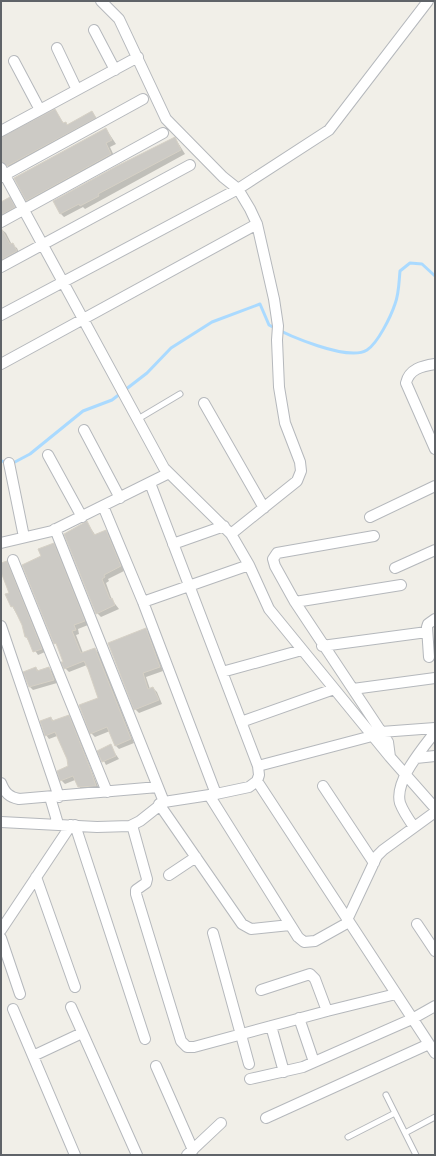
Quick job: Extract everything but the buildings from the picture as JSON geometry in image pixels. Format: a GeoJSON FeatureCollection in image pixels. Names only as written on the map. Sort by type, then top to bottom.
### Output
{"type":"FeatureCollection","features":[{"type":"Feature","properties":{"kind":"street"},"geometry":{"type":"LineString","coordinates":[[101,1],[119,19],[166,119],[223,177],[238,188],[257,224],[274,299],[278,326],[277,340],[279,387],[285,422],[300,462],[301,471],[298,481],[264,508],[228,530],[173,544]]}},
{"type":"Feature","properties":{"kind":"street"},"geometry":{"type":"LineString","coordinates":[[1,315],[238,188],[329,130],[428,1]]}},
{"type":"Feature","properties":{"kind":"street"},"geometry":{"type":"LineString","coordinates":[[94,30],[115,70]]}},
{"type":"Feature","properties":{"kind":"street"},"geometry":{"type":"LineString","coordinates":[[57,48],[77,90]]}},
{"type":"Feature","properties":{"kind":"street"},"geometry":{"type":"LineString","coordinates":[[1,129],[40,110],[138,57]]}},
{"type":"Feature","properties":{"kind":"street"},"geometry":{"type":"LineString","coordinates":[[14,61],[40,110]]}},
{"type":"Feature","properties":{"kind":"street"},"geometry":{"type":"LineString","coordinates":[[143,99],[2,173],[43,244],[115,378],[169,473],[228,530],[249,565],[269,609],[334,689],[377,734]]}},
{"type":"Feature","properties":{"kind":"street"},"geometry":{"type":"LineString","coordinates":[[1,222],[163,133]]}},
{"type":"Feature","properties":{"kind":"street"},"geometry":{"type":"LineString","coordinates":[[1,266],[190,165]]}},
{"type":"Feature","properties":{"kind":"street"},"geometry":{"type":"LineString","coordinates":[[1,364],[84,320],[257,224]]}},
{"type":"Feature","properties":{"kind":"street"},"geometry":{"type":"LineString","coordinates":[[435,364],[419,367],[408,376],[406,383],[435,449]]}},
{"type":"Feature","properties":{"kind":"street"},"geometry":{"type":"LineString","coordinates":[[204,403],[264,508]]}},
{"type":"Feature","properties":{"kind":"street"},"geometry":{"type":"LineString","coordinates":[[84,430],[120,498]]}},
{"type":"Feature","properties":{"kind":"street"},"geometry":{"type":"LineString","coordinates":[[48,455],[82,517]]}},
{"type":"Feature","properties":{"kind":"street"},"geometry":{"type":"LineString","coordinates":[[9,463],[24,537]]}},
{"type":"Feature","properties":{"kind":"street"},"geometry":{"type":"LineString","coordinates":[[1,543],[56,529],[169,473]]}},
{"type":"Feature","properties":{"kind":"street"},"geometry":{"type":"LineString","coordinates":[[1,822],[112,827],[132,825],[140,821],[162,803],[249,787],[257,781],[259,775],[258,766],[150,483]]}},
{"type":"Feature","properties":{"kind":"street"},"geometry":{"type":"LineString","coordinates":[[370,517],[435,486]]}},
{"type":"Feature","properties":{"kind":"street"},"geometry":{"type":"LineString","coordinates":[[103,506],[143,602],[212,795],[290,925],[304,942],[309,943],[315,941],[348,921],[374,863],[383,850],[435,812]]}},
{"type":"Feature","properties":{"kind":"street"},"geometry":{"type":"LineString","coordinates":[[56,529],[158,787],[162,803],[196,857],[242,924],[251,929],[290,925]]}},
{"type":"Feature","properties":{"kind":"street"},"geometry":{"type":"LineString","coordinates":[[374,536],[277,553],[274,556],[275,566],[322,646],[353,690],[390,757],[435,808]]}},
{"type":"Feature","properties":{"kind":"street"},"geometry":{"type":"LineString","coordinates":[[395,568],[435,550]]}},
{"type":"Feature","properties":{"kind":"street"},"geometry":{"type":"LineString","coordinates":[[13,560],[107,792]]}},
{"type":"Feature","properties":{"kind":"street"},"geometry":{"type":"LineString","coordinates":[[143,602],[249,565]]}},
{"type":"Feature","properties":{"kind":"street"},"geometry":{"type":"LineString","coordinates":[[295,602],[401,585]]}},
{"type":"Feature","properties":{"kind":"street"},"geometry":{"type":"LineString","coordinates":[[429,656],[427,632],[428,624],[435,619]]}},
{"type":"Feature","properties":{"kind":"street"},"geometry":{"type":"LineString","coordinates":[[1,626],[55,797],[58,824]]}},
{"type":"Feature","properties":{"kind":"street"},"geometry":{"type":"LineString","coordinates":[[322,646],[427,632]]}},
{"type":"Feature","properties":{"kind":"street"},"geometry":{"type":"LineString","coordinates":[[222,672],[302,650]]}},
{"type":"Feature","properties":{"kind":"street"},"geometry":{"type":"LineString","coordinates":[[353,690],[435,678]]}},
{"type":"Feature","properties":{"kind":"street"},"geometry":{"type":"LineString","coordinates":[[242,722],[334,689]]}},
{"type":"Feature","properties":{"kind":"street"},"geometry":{"type":"LineString","coordinates":[[258,766],[377,734],[435,728]]}},
{"type":"Feature","properties":{"kind":"street"},"geometry":{"type":"LineString","coordinates":[[414,827],[400,802],[399,792],[406,774],[435,732]]}},
{"type":"Feature","properties":{"kind":"street"},"geometry":{"type":"LineString","coordinates":[[416,758],[435,756]]}},
{"type":"Feature","properties":{"kind":"street"},"geometry":{"type":"LineString","coordinates":[[257,781],[435,1053]]}},
{"type":"Feature","properties":{"kind":"street"},"geometry":{"type":"LineString","coordinates":[[1,783],[5,792],[11,798],[19,799],[158,787]]}},
{"type":"Feature","properties":{"kind":"street"},"geometry":{"type":"LineString","coordinates":[[323,786],[374,863]]}},
{"type":"Feature","properties":{"kind":"street"},"geometry":{"type":"LineString","coordinates":[[1,930],[73,825]]}},
{"type":"Feature","properties":{"kind":"street"},"geometry":{"type":"LineString","coordinates":[[73,825],[145,1039]]}},
{"type":"Feature","properties":{"kind":"street"},"geometry":{"type":"LineString","coordinates":[[132,825],[147,879],[146,882],[136,890],[136,894],[181,1041],[187,1047],[194,1048],[299,1018],[396,994]]}},
{"type":"Feature","properties":{"kind":"street"},"geometry":{"type":"LineString","coordinates":[[169,875],[196,857]]}},
{"type":"Feature","properties":{"kind":"street"},"geometry":{"type":"LineString","coordinates":[[36,877],[75,987]]}},
{"type":"Feature","properties":{"kind":"street"},"geometry":{"type":"LineString","coordinates":[[417,924],[435,951]]}},
{"type":"Feature","properties":{"kind":"street"},"geometry":{"type":"LineString","coordinates":[[213,933],[249,1064]]}},
{"type":"Feature","properties":{"kind":"street"},"geometry":{"type":"LineString","coordinates":[[1,938],[20,994]]}},
{"type":"Feature","properties":{"kind":"street"},"geometry":{"type":"LineString","coordinates":[[261,990],[310,974],[315,979],[327,1011]]}},
{"type":"Feature","properties":{"kind":"street"},"geometry":{"type":"LineString","coordinates":[[250,1079],[284,1072],[314,1062],[412,1019],[435,1006]]}},
{"type":"Feature","properties":{"kind":"street"},"geometry":{"type":"LineString","coordinates":[[71,1007],[136,1155]]}},
{"type":"Feature","properties":{"kind":"street"},"geometry":{"type":"LineString","coordinates":[[13,1009],[75,1155]]}},
{"type":"Feature","properties":{"kind":"street"},"geometry":{"type":"LineString","coordinates":[[299,1018],[314,1062]]}},
{"type":"Feature","properties":{"kind":"street"},"geometry":{"type":"LineString","coordinates":[[271,1026],[284,1072]]}},
{"type":"Feature","properties":{"kind":"street"},"geometry":{"type":"LineString","coordinates":[[33,1056],[82,1033]]}},
{"type":"Feature","properties":{"kind":"street"},"geometry":{"type":"LineString","coordinates":[[266,1118],[429,1044]]}},
{"type":"Feature","properties":{"kind":"street"},"geometry":{"type":"LineString","coordinates":[[156,1066],[190,1152],[221,1123]]}},
{"type":"Feature","properties":{"kind":"lane"},"geometry":{"type":"LineString","coordinates":[[138,419],[180,394]]}},
{"type":"Feature","properties":{"kind":"lane"},"geometry":{"type":"LineString","coordinates":[[386,1095],[416,1155]]}},
{"type":"Feature","properties":{"kind":"lane"},"geometry":{"type":"LineString","coordinates":[[348,1137],[395,1113]]}},
{"type":"Feature","properties":{"kind":"lane"},"geometry":{"type":"LineString","coordinates":[[405,1133],[435,1117]]}},
{"type":"Feature","properties":{"kind":"waterway"},"geometry":{"type":"LineString","coordinates":[[1,461],[13,463],[30,454],[83,411],[112,400],[147,373],[171,348],[212,322],[260,304],[269,325],[318,346],[346,353],[358,353],[371,347],[380,336],[396,300],[399,288],[400,271],[410,263],[422,264],[435,276]]}}]}
